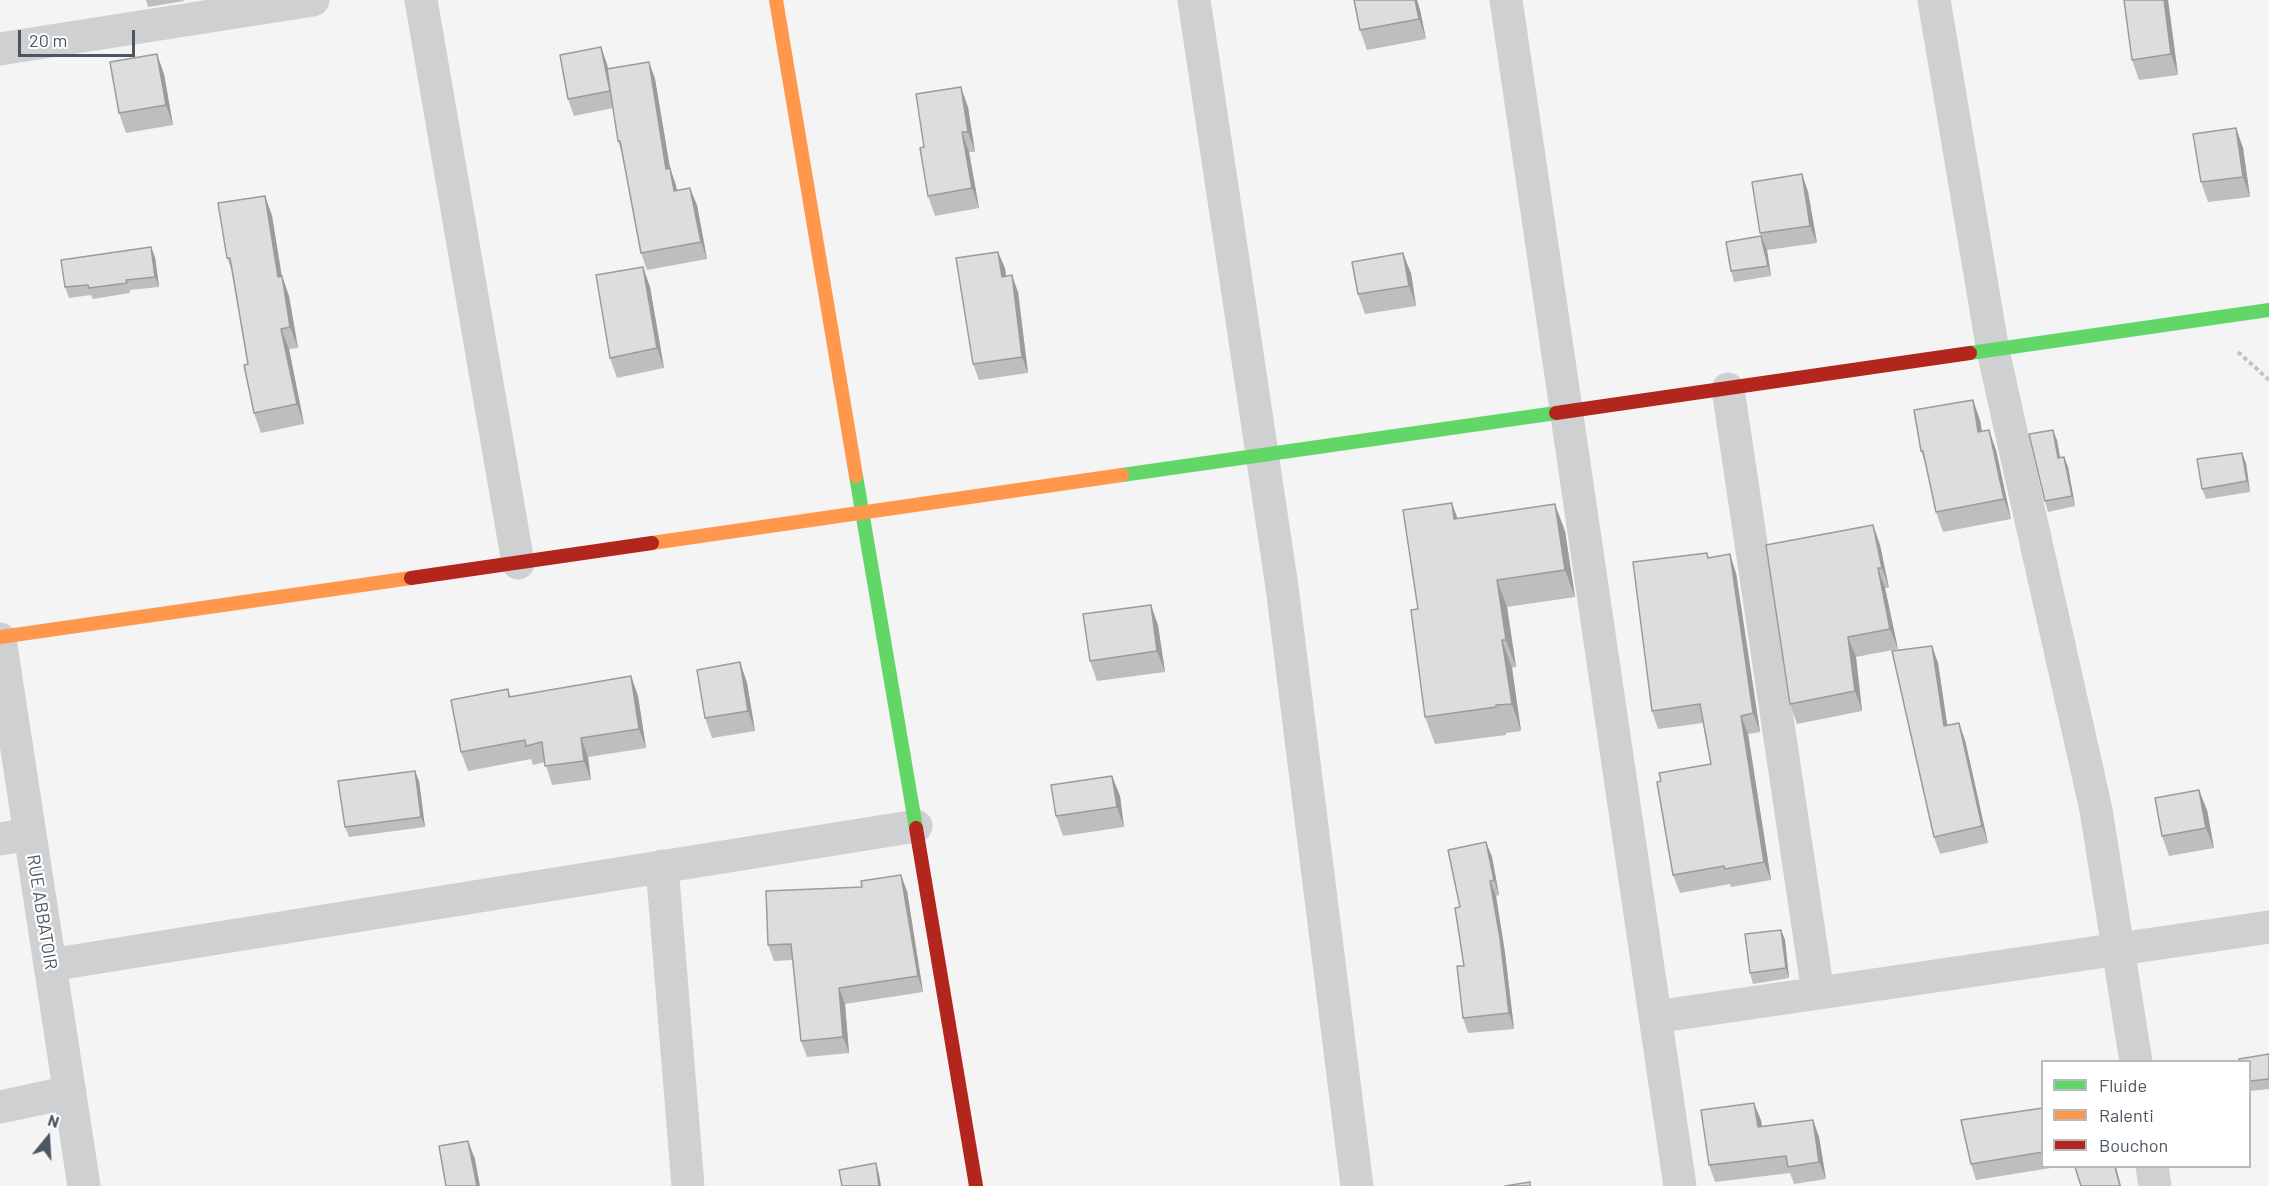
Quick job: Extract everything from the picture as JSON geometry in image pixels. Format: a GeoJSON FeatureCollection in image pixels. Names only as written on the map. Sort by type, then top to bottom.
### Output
{"type":"FeatureCollection","features":[{"type":"Feature","properties":{"kind":"street"},"geometry":{"type":"LineString","coordinates":[[0,49],[313,0]]}},
{"type":"Feature","properties":{"kind":"street"},"geometry":{"type":"LineString","coordinates":[[421,0],[518,563]]}},
{"type":"Feature","properties":{"kind":"street"},"geometry":{"type":"LineString","coordinates":[[776,0],[976,1186]]}},
{"type":"Feature","properties":{"kind":"street"},"geometry":{"type":"LineString","coordinates":[[1194,0],[1282,587],[1358,1186]]}},
{"type":"Feature","properties":{"kind":"street"},"geometry":{"type":"LineString","coordinates":[[1506,0],[1680,1186]]}},
{"type":"Feature","properties":{"kind":"street"},"geometry":{"type":"LineString","coordinates":[[1934,0],[1993,351],[2096,810],[2136,1060]]}},
{"type":"Feature","properties":{"kind":"street"},"geometry":{"type":"LineString","coordinates":[[0,638],[2269,310]]}},
{"type":"Feature","properties":{"kind":"street"},"geometry":{"type":"LineString","coordinates":[[1728,389],[1818,993]]}},
{"type":"Feature","properties":{"kind":"street","name":"RUE ABBATOIR"},"geometry":{"type":"LineString","coordinates":[[0,638],[15,837],[50,965],[84,1186]]}},
{"type":"Feature","properties":{"kind":"street"},"geometry":{"type":"LineString","coordinates":[[50,965],[916,826]]}},
{"type":"Feature","properties":{"kind":"street"},"geometry":{"type":"LineString","coordinates":[[662,866],[688,1186]]}},
{"type":"Feature","properties":{"kind":"street"},"geometry":{"type":"LineString","coordinates":[[1656,1017],[2269,927]]}},
{"type":"Feature","properties":{"kind":"street"},"geometry":{"type":"LineString","coordinates":[[0,1107],[69,1092]]}},
{"type":"Feature","properties":{"kind":"street"},"geometry":{"type":"LineString","coordinates":[[2152,1168],[2155,1186]]}},
{"type":"Feature","properties":{"kind":"building"},"geometry":{"type":"Polygon","coordinates":[[[1354,0],[1415,0],[1419,19],[1360,30],[1354,0]]]}},
{"type":"Feature","properties":{"kind":"building"},"geometry":{"type":"Polygon","coordinates":[[[2124,0],[2164,0],[2171,54],[2132,60],[2124,0]]]}},
{"type":"Feature","properties":{"kind":"building"},"geometry":{"type":"Polygon","coordinates":[[[601,47],[610,91],[568,99],[560,55],[601,47]]]}},
{"type":"Feature","properties":{"kind":"building"},"geometry":{"type":"Polygon","coordinates":[[[157,54],[166,105],[119,113],[110,62],[157,54]]]}},
{"type":"Feature","properties":{"kind":"building"},"geometry":{"type":"Polygon","coordinates":[[[649,62],[666,169],[670,168],[674,191],[690,188],[701,242],[641,253],[620,141],[618,141],[607,69],[649,62]]]}},
{"type":"Feature","properties":{"kind":"building"},"geometry":{"type":"Polygon","coordinates":[[[961,87],[968,132],[962,132],[972,188],[928,196],[920,148],[924,147],[916,94],[961,87]]]}},
{"type":"Feature","properties":{"kind":"building"},"geometry":{"type":"Polygon","coordinates":[[[2236,128],[2243,177],[2201,182],[2193,134],[2236,128]]]}},
{"type":"Feature","properties":{"kind":"building"},"geometry":{"type":"Polygon","coordinates":[[[1802,174],[1810,226],[1760,233],[1752,182],[1802,174]]]}},
{"type":"Feature","properties":{"kind":"building"},"geometry":{"type":"Polygon","coordinates":[[[265,196],[278,277],[282,276],[290,327],[281,329],[297,404],[254,413],[244,365],[248,364],[230,258],[227,258],[218,203],[265,196]]]}},
{"type":"Feature","properties":{"kind":"building"},"geometry":{"type":"Polygon","coordinates":[[[1761,236],[1768,266],[1731,271],[1726,242],[1761,236]]]}},
{"type":"Feature","properties":{"kind":"building"},"geometry":{"type":"Polygon","coordinates":[[[151,247],[155,277],[126,280],[127,283],[89,288],[88,285],[65,287],[61,260],[151,247]]]}},
{"type":"Feature","properties":{"kind":"building"},"geometry":{"type":"Polygon","coordinates":[[[998,252],[1002,277],[1012,275],[1022,357],[973,364],[956,258],[998,252]]]}},
{"type":"Feature","properties":{"kind":"building"},"geometry":{"type":"Polygon","coordinates":[[[1403,253],[1409,286],[1358,294],[1352,262],[1403,253]]]}},
{"type":"Feature","properties":{"kind":"building"},"geometry":{"type":"Polygon","coordinates":[[[643,267],[657,348],[610,358],[596,275],[643,267]]]}},
{"type":"Feature","properties":{"kind":"building"},"geometry":{"type":"Polygon","coordinates":[[[1973,400],[1978,432],[1989,430],[2004,499],[1936,512],[1923,451],[1921,451],[1914,410],[1973,400]]]}},
{"type":"Feature","properties":{"kind":"building"},"geometry":{"type":"Polygon","coordinates":[[[2053,430],[2058,458],[2064,457],[2072,496],[2045,501],[2029,434],[2053,430]]]}},
{"type":"Feature","properties":{"kind":"building"},"geometry":{"type":"Polygon","coordinates":[[[2242,453],[2247,481],[2202,489],[2197,459],[2242,453]]]}},
{"type":"Feature","properties":{"kind":"building"},"geometry":{"type":"Polygon","coordinates":[[[1452,503],[1454,519],[1555,504],[1565,570],[1497,580],[1506,640],[1502,640],[1512,704],[1425,717],[1411,610],[1418,609],[1403,510],[1452,503]]]}},
{"type":"Feature","properties":{"kind":"building"},"geometry":{"type":"Polygon","coordinates":[[[1873,525],[1882,568],[1878,568],[1890,629],[1848,637],[1855,691],[1790,704],[1766,545],[1873,525]]]}},
{"type":"Feature","properties":{"kind":"building"},"geometry":{"type":"Polygon","coordinates":[[[1707,553],[1708,558],[1730,554],[1753,713],[1741,716],[1764,862],[1673,875],[1657,782],[1661,781],[1659,773],[1711,764],[1700,704],[1652,711],[1633,562],[1707,553]]]}},
{"type":"Feature","properties":{"kind":"building"},"geometry":{"type":"Polygon","coordinates":[[[1151,605],[1157,651],[1090,661],[1083,614],[1151,605]]]}},
{"type":"Feature","properties":{"kind":"building"},"geometry":{"type":"Polygon","coordinates":[[[1932,646],[1944,726],[1959,723],[1982,826],[1934,837],[1892,651],[1932,646]]]}},
{"type":"Feature","properties":{"kind":"building"},"geometry":{"type":"Polygon","coordinates":[[[740,662],[748,711],[705,718],[697,670],[740,662]]]}},
{"type":"Feature","properties":{"kind":"building"},"geometry":{"type":"Polygon","coordinates":[[[631,676],[639,729],[581,738],[584,761],[545,766],[542,742],[526,746],[525,740],[461,752],[451,700],[508,689],[509,697],[631,676]]]}},
{"type":"Feature","properties":{"kind":"building"},"geometry":{"type":"Polygon","coordinates":[[[415,771],[421,817],[345,827],[338,781],[415,771]]]}},
{"type":"Feature","properties":{"kind":"building"},"geometry":{"type":"Polygon","coordinates":[[[1112,776],[1117,807],[1056,816],[1051,785],[1112,776]]]}},
{"type":"Feature","properties":{"kind":"building"},"geometry":{"type":"Polygon","coordinates":[[[2199,790],[2206,828],[2162,836],[2155,798],[2199,790]]]}},
{"type":"Feature","properties":{"kind":"building"},"geometry":{"type":"Polygon","coordinates":[[[1486,842],[1494,880],[1490,881],[1509,1013],[1463,1018],[1457,966],[1464,966],[1455,908],[1460,907],[1448,850],[1486,842]]]}},
{"type":"Feature","properties":{"kind":"building"},"geometry":{"type":"Polygon","coordinates":[[[901,875],[918,976],[839,988],[843,1037],[801,1041],[791,944],[768,945],[766,891],[862,887],[861,881],[901,875]]]}},
{"type":"Feature","properties":{"kind":"building"},"geometry":{"type":"Polygon","coordinates":[[[1781,930],[1786,968],[1750,973],[1745,934],[1781,930]]]}},
{"type":"Feature","properties":{"kind":"building"},"geometry":{"type":"Polygon","coordinates":[[[2269,1054],[2269,1079],[2251,1081],[2251,1060],[2239,1059],[2269,1054]]]}},
{"type":"Feature","properties":{"kind":"building"},"geometry":{"type":"Polygon","coordinates":[[[1754,1103],[1758,1127],[1813,1120],[1819,1162],[1788,1167],[1786,1156],[1709,1165],[1701,1110],[1754,1103]]]}},
{"type":"Feature","properties":{"kind":"building"},"geometry":{"type":"Polygon","coordinates":[[[2041,1108],[2041,1152],[1971,1164],[1961,1120],[2041,1108]]]}},
{"type":"Feature","properties":{"kind":"building"},"geometry":{"type":"Polygon","coordinates":[[[468,1141],[477,1186],[446,1186],[439,1146],[468,1141]]]}},
{"type":"Feature","properties":{"kind":"building"},"geometry":{"type":"Polygon","coordinates":[[[876,1163],[879,1186],[842,1186],[839,1170],[876,1163]]]}},
{"type":"Feature","properties":{"kind":"building"},"geometry":{"type":"Polygon","coordinates":[[[2075,1168],[2115,1168],[2120,1186],[2081,1186],[2075,1168]]]}},
{"type":"Feature","properties":{"kind":"building"},"geometry":{"type":"Polygon","coordinates":[[[1530,1182],[1530,1186],[1505,1186],[1530,1182]]]}},
{"type":"Feature","properties":{"kind":"traffic: fast"},"geometry":{"type":"LineString","coordinates":[[1970,353],[2269,310]]}},
{"type":"Feature","properties":{"kind":"traffic: fast"},"geometry":{"type":"LineString","coordinates":[[1122,475],[1556,413]]}},
{"type":"Feature","properties":{"kind":"traffic: fast"},"geometry":{"type":"LineString","coordinates":[[856,476],[916,828]]}},
{"type":"Feature","properties":{"kind":"traffic: slow"},"geometry":{"type":"LineString","coordinates":[[776,0],[856,476]]}},
{"type":"Feature","properties":{"kind":"traffic: slow"},"geometry":{"type":"LineString","coordinates":[[652,543],[1122,475]]}},
{"type":"Feature","properties":{"kind":"traffic: slow"},"geometry":{"type":"LineString","coordinates":[[0,637],[411,578]]}},
{"type":"Feature","properties":{"kind":"traffic: jam"},"geometry":{"type":"LineString","coordinates":[[1556,413],[1970,353]]}},
{"type":"Feature","properties":{"kind":"traffic: jam"},"geometry":{"type":"LineString","coordinates":[[411,578],[652,543]]}},
{"type":"Feature","properties":{"kind":"traffic: jam"},"geometry":{"type":"LineString","coordinates":[[916,828],[976,1186]]}}]}
